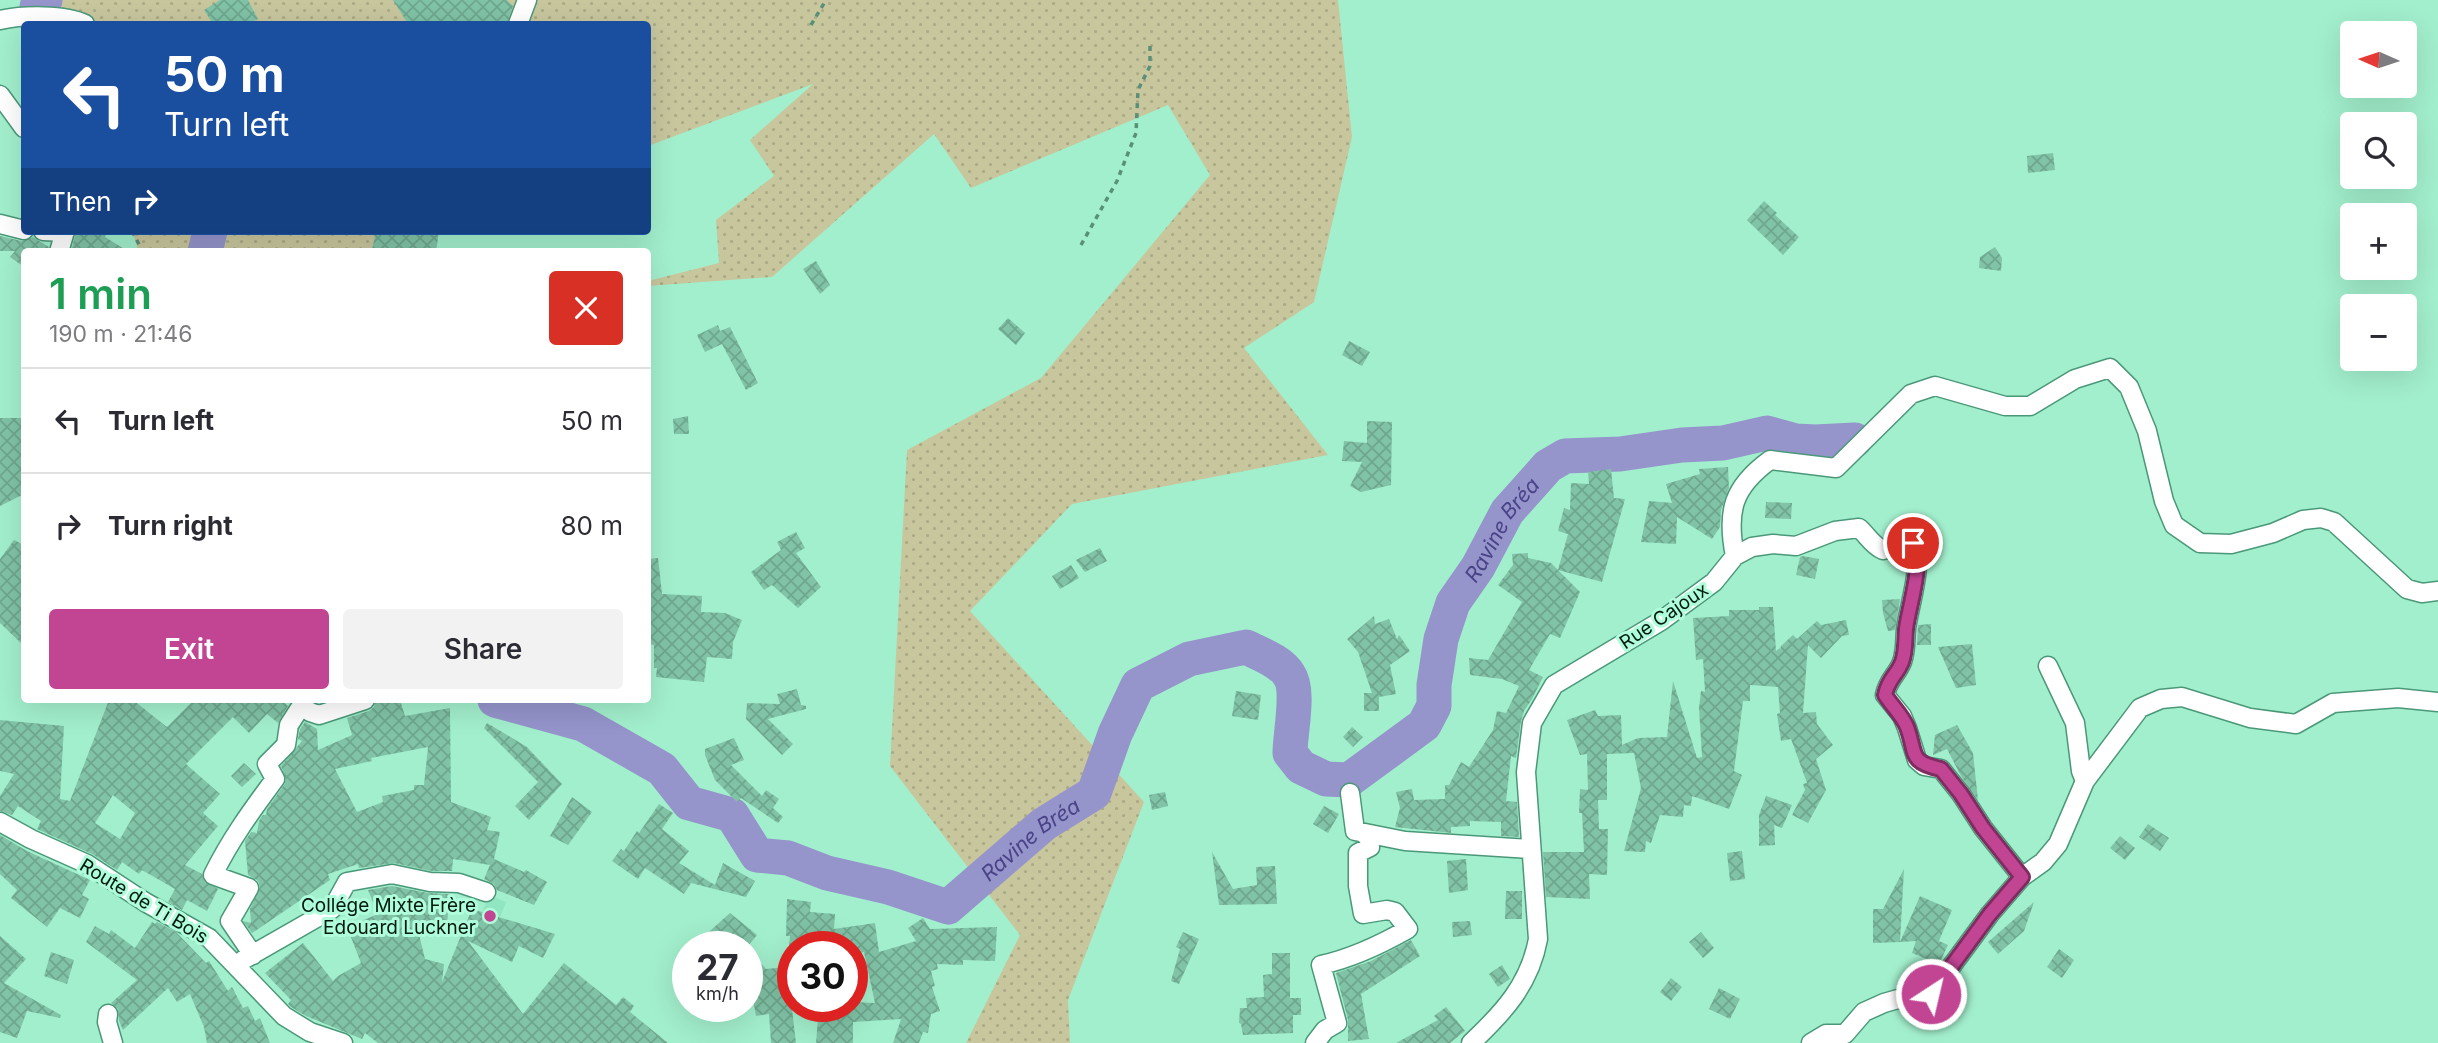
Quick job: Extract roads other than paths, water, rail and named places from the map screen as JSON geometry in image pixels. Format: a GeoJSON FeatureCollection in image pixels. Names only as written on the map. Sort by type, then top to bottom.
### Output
{"type":"FeatureCollection","features":[{"type":"Feature","properties":{"kind":"street"},"geometry":{"type":"LineString","coordinates":[[519,21],[527,0]]}},
{"type":"Feature","properties":{"kind":"street"},"geometry":{"type":"LineString","coordinates":[[0,20],[25,17],[72,21]]}},
{"type":"Feature","properties":{"kind":"street"},"geometry":{"type":"LineString","coordinates":[[0,95],[21,124]]}},
{"type":"Feature","properties":{"kind":"street"},"geometry":{"type":"LineString","coordinates":[[0,224],[21,229]]}},
{"type":"Feature","properties":{"kind":"street"},"geometry":{"type":"LineString","coordinates":[[2022,877],[1941,769],[1924,766],[1917,760],[1907,728],[1885,695],[1887,683],[1902,663],[1905,649],[1916,574],[1917,550],[1913,543],[1883,550],[1872,545],[1868,536],[1859,528],[1847,528],[1796,546],[1773,544],[1752,547],[1735,556],[1730,531],[1736,495],[1752,474],[1770,460],[1836,468],[1910,394],[1935,386],[2005,406],[2030,406],[2075,379],[2110,368],[2129,387],[2147,431],[2164,501],[2174,525],[2200,542],[2231,544],[2273,533],[2303,520],[2321,518],[2334,522],[2407,589],[2422,593],[2438,591]]}},
{"type":"Feature","properties":{"kind":"street","name":"Rue Cajoux"},"geometry":{"type":"LineString","coordinates":[[1471,1043],[1510,1001],[1534,961],[1538,939],[1526,772],[1532,723],[1554,685],[1661,621],[1714,582],[1735,556]]}},
{"type":"Feature","properties":{"kind":"street"},"geometry":{"type":"LineString","coordinates":[[2048,666],[2075,723],[2081,771],[2085,780]]}},
{"type":"Feature","properties":{"kind":"street"},"geometry":{"type":"LineString","coordinates":[[1811,1043],[1826,1034],[1845,1034],[1864,1012],[1884,1003],[1931,994],[1990,914],[2022,877],[2043,862],[2058,844],[2085,780],[2140,708],[2161,699],[2182,697],[2250,718],[2296,724],[2333,703],[2398,698],[2438,702]]}},
{"type":"Feature","properties":{"kind":"street"},"geometry":{"type":"LineString","coordinates":[[253,955],[230,921],[249,888],[213,874],[231,842],[275,779],[267,764],[286,745],[289,725],[304,703],[310,712],[319,715],[356,703]]}},
{"type":"Feature","properties":{"kind":"street"},"geometry":{"type":"LineString","coordinates":[[1350,793],[1355,831],[1446,846],[1531,849]]}},
{"type":"Feature","properties":{"kind":"street","name":"Route de Ti Bois"},"geometry":{"type":"LineString","coordinates":[[0,822],[88,864],[145,902],[209,938],[284,1016],[310,1032],[343,1043]]}},
{"type":"Feature","properties":{"kind":"street"},"geometry":{"type":"LineString","coordinates":[[1315,1043],[1325,1030],[1337,1023],[1321,965],[1376,948],[1408,929],[1395,912],[1387,910],[1363,914],[1358,886],[1358,853],[1370,847],[1369,839],[1364,833]]}},
{"type":"Feature","properties":{"kind":"street"},"geometry":{"type":"LineString","coordinates":[[234,966],[332,909],[347,883],[392,874],[430,882],[459,883],[486,892]]}},
{"type":"Feature","properties":{"kind":"street"},"geometry":{"type":"LineString","coordinates":[[108,1014],[107,1022],[113,1043]]}},
{"type":"Feature","properties":{"kind":"waterway","name":"Ravine Bréa"},"geometry":{"type":"LineString","coordinates":[[38,21],[37,7],[45,0]]}},
{"type":"Feature","properties":{"kind":"waterway","name":"Ravine Bréa"},"geometry":{"type":"LineString","coordinates":[[206,248],[209,235]]}},
{"type":"Feature","properties":{"kind":"waterway","name":"Ravine Bréa"},"geometry":{"type":"LineString","coordinates":[[506,703],[583,724],[662,769],[689,803],[732,815],[757,855],[788,858],[827,873],[888,887],[948,907],[1044,824],[1094,793],[1115,734],[1138,685],[1189,659],[1246,647],[1281,666],[1289,675],[1294,691],[1290,753],[1301,767],[1326,779],[1349,780],[1424,725],[1434,706],[1434,685],[1441,639],[1453,603],[1478,567],[1507,512],[1548,466],[1565,456],[1620,454],[1682,445],[1723,443],[1767,433],[1796,441],[1855,440]]}},
{"type":"Feature","properties":{"kind":"place","name":"Collége Mixte Frère Edouard Luckner"},"geometry":{"type":"Point","coordinates":[490,916]}}]}
